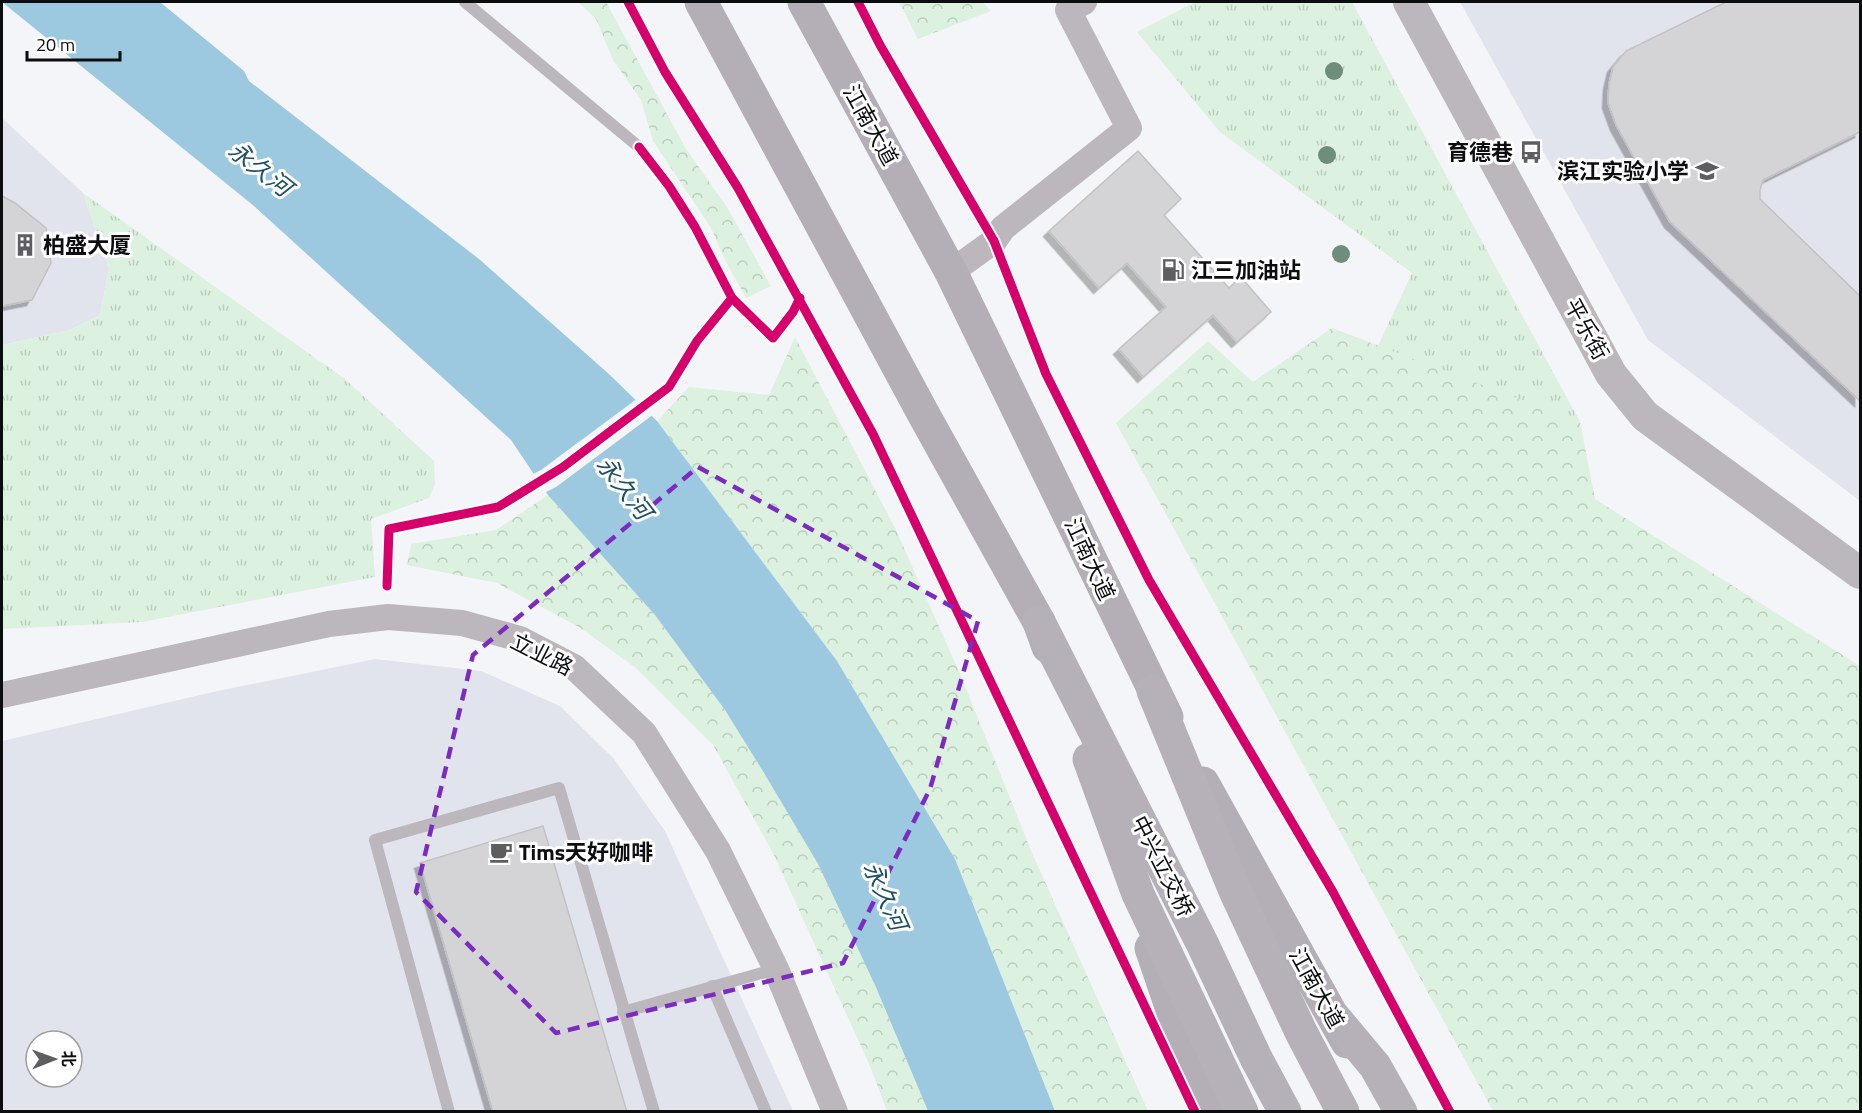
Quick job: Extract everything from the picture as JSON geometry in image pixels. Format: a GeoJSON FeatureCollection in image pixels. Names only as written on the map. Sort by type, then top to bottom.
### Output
{"type":"FeatureCollection","features":[{"type":"Feature","properties":{"kind":"highway","name":"中兴立交桥"},"geometry":{"type":"LineString","coordinates":[[1040,622],[1285,1112]]}},
{"type":"Feature","properties":{"kind":"highway"},"geometry":{"type":"LineString","coordinates":[[1040,622],[1138,894],[1242,1112]]}},
{"type":"Feature","properties":{"kind":"highway"},"geometry":{"type":"LineString","coordinates":[[1153,691],[1235,891],[1301,1032],[1343,1112]]}},
{"type":"Feature","properties":{"kind":"highway"},"geometry":{"type":"LineString","coordinates":[[1334,1017],[1375,1066],[1401,1112]]}},
{"type":"Feature","properties":{"kind":"main road"},"geometry":{"type":"LineString","coordinates":[[701,2],[919,405],[1040,622],[1180,1033],[1218,1112]]}},
{"type":"Feature","properties":{"kind":"main road","name":"江南大道"},"geometry":{"type":"LineString","coordinates":[[804,2],[951,272],[1153,691],[1334,1017],[1384,1112]]}},
{"type":"Feature","properties":{"kind":"street"},"geometry":{"type":"LineString","coordinates":[[951,272],[994,241],[1004,228],[1129,128],[1068,10],[1084,2]]}},
{"type":"Feature","properties":{"kind":"street","name":"平乐街"},"geometry":{"type":"LineString","coordinates":[[1409,2],[1611,374],[1645,416],[1860,573]]}},
{"type":"Feature","properties":{"kind":"street","name":"立业路"},"geometry":{"type":"LineString","coordinates":[[2,695],[329,624],[388,617],[462,623],[520,639],[574,667],[644,733],[718,851],[776,969],[835,1112]]}},
{"type":"Feature","properties":{"kind":"lane"},"geometry":{"type":"LineString","coordinates":[[465,2],[639,147]]}},
{"type":"Feature","properties":{"kind":"lane"},"geometry":{"type":"LineString","coordinates":[[449,1112],[375,840],[559,788],[654,1112]]}},
{"type":"Feature","properties":{"kind":"lane"},"geometry":{"type":"LineString","coordinates":[[623,1012],[776,969]]}},
{"type":"Feature","properties":{"kind":"lane"},"geometry":{"type":"LineString","coordinates":[[712,986],[766,1112]]}},
{"type":"Feature","properties":{"kind":"highlighted area"},"geometry":{"type":"Polygon","coordinates":[[[698,467],[978,621],[930,789],[843,963],[556,1033],[416,892],[473,655],[698,467]]]}},
{"type":"Feature","properties":{"kind":"shaded area","name":"滨江实验小学"},"geometry":{"type":"Polygon","coordinates":[[[1460,2],[1860,2],[1860,501],[1648,340],[1460,2]]]}},
{"type":"Feature","properties":{"kind":"shaded area"},"geometry":{"type":"Polygon","coordinates":[[[2,118],[83,193],[109,269],[100,315],[70,330],[2,345],[2,118]]]}},
{"type":"Feature","properties":{"kind":"shaded area"},"geometry":{"type":"Polygon","coordinates":[[[375,659],[481,671],[560,706],[614,759],[665,831],[793,1111],[2,1111],[2,741],[213,692],[375,659]]]}},
{"type":"Feature","properties":{"kind":"green space"},"geometry":{"type":"Polygon","coordinates":[[[578,2],[606,2],[686,149],[727,207],[771,286],[746,298],[711,228],[653,141],[641,100],[613,60],[596,19],[578,2]]]}},
{"type":"Feature","properties":{"kind":"green space"},"geometry":{"type":"Polygon","coordinates":[[[899,2],[982,2],[991,11],[918,39],[899,2]]]}},
{"type":"Feature","properties":{"kind":"green space"},"geometry":{"type":"Polygon","coordinates":[[[1195,2],[1352,2],[1580,422],[1378,346],[1412,273],[1220,132],[1137,32],[1195,2]]]}},
{"type":"Feature","properties":{"kind":"green space"},"geometry":{"type":"Polygon","coordinates":[[[83,193],[345,379],[434,461],[435,484],[429,498],[371,519],[375,577],[142,622],[2,629],[2,345],[70,330],[100,315],[109,269],[83,193]]]}},
{"type":"Feature","properties":{"kind":"green space"},"geometry":{"type":"Polygon","coordinates":[[[1332,328],[1580,422],[1595,499],[1860,666],[1860,1111],[1493,1111],[1116,423],[1208,341],[1253,382],[1332,328]]]}},
{"type":"Feature","properties":{"kind":"green space"},"geometry":{"type":"Polygon","coordinates":[[[795,337],[895,528],[961,676],[1032,853],[1148,1111],[1055,1111],[955,859],[837,661],[657,421],[689,387],[769,395],[795,337]]]}},
{"type":"Feature","properties":{"kind":"green space"},"geometry":{"type":"Polygon","coordinates":[[[548,495],[655,615],[725,710],[764,773],[818,864],[875,985],[928,1111],[887,1111],[870,1066],[773,853],[713,745],[636,668],[579,627],[497,583],[407,565],[411,544],[496,530],[548,495]]]}},
{"type":"Feature","properties":{"kind":"water","name":"永久河"},"geometry":{"type":"Polygon","coordinates":[[[2,2],[160,2],[244,71],[249,81],[479,259],[610,375],[657,421],[837,661],[955,859],[1055,1111],[928,1111],[875,985],[818,864],[725,710],[655,615],[548,495],[511,440],[254,206],[2,2]]]}},
{"type":"Feature","properties":{"kind":"pier"},"geometry":{"type":"Polygon","coordinates":[[[638,398],[654,414],[556,487],[544,493],[531,475],[638,398]]]}},
{"type":"Feature","properties":{"kind":"building"},"geometry":{"type":"Polygon","coordinates":[[[1726,2],[1860,2],[1860,132],[1763,180],[1760,199],[1860,296],[1860,401],[1670,222],[1616,125],[1608,103],[1613,67],[1626,51],[1726,2]]]}},
{"type":"Feature","properties":{"kind":"building","name":"江三加油站"},"geometry":{"type":"Polygon","coordinates":[[[1138,151],[1181,199],[1164,215],[1229,288],[1241,277],[1271,312],[1237,342],[1213,315],[1143,377],[1119,349],[1166,307],[1127,263],[1099,288],[1049,231],[1138,151]]]}},
{"type":"Feature","properties":{"kind":"building","name":"柏盛大厦"},"geometry":{"type":"Polygon","coordinates":[[[2,196],[15,203],[46,228],[51,263],[32,300],[2,306],[2,196]]]}},
{"type":"Feature","properties":{"kind":"building"},"geometry":{"type":"Polygon","coordinates":[[[543,826],[627,1112],[493,1112],[420,863],[543,826]]]}},
{"type":"Feature","properties":{"kind":"cycle path"},"geometry":{"type":"LineString","coordinates":[[628,2],[665,72],[738,188],[873,434],[1195,1112]]}},
{"type":"Feature","properties":{"kind":"cycle path"},"geometry":{"type":"LineString","coordinates":[[858,2],[880,45],[994,241],[1046,374],[1149,580],[1333,892],[1450,1112]]}},
{"type":"Feature","properties":{"kind":"cycle path"},"geometry":{"type":"LineString","coordinates":[[639,147],[669,186],[695,227],[732,298],[773,338],[793,312],[800,298]]}},
{"type":"Feature","properties":{"kind":"cycle path"},"geometry":{"type":"LineString","coordinates":[[387,586],[389,529],[498,507],[563,467],[669,387],[697,341],[732,298]]}},
{"type":"Feature","properties":{"kind":"place","name":"育德巷"},"geometry":{"type":"Point","coordinates":[1531,152]}},
{"type":"Feature","properties":{"kind":"place","name":"滨江实验小学"},"geometry":{"type":"Point","coordinates":[1707,171]}},
{"type":"Feature","properties":{"kind":"place","name":"柏盛大厦"},"geometry":{"type":"Point","coordinates":[25,245]}},
{"type":"Feature","properties":{"kind":"place","name":"江三加油站"},"geometry":{"type":"Point","coordinates":[1173,270]}},
{"type":"Feature","properties":{"kind":"place","name":"Tims天好咖啡"},"geometry":{"type":"Point","coordinates":[501,852]}}]}
